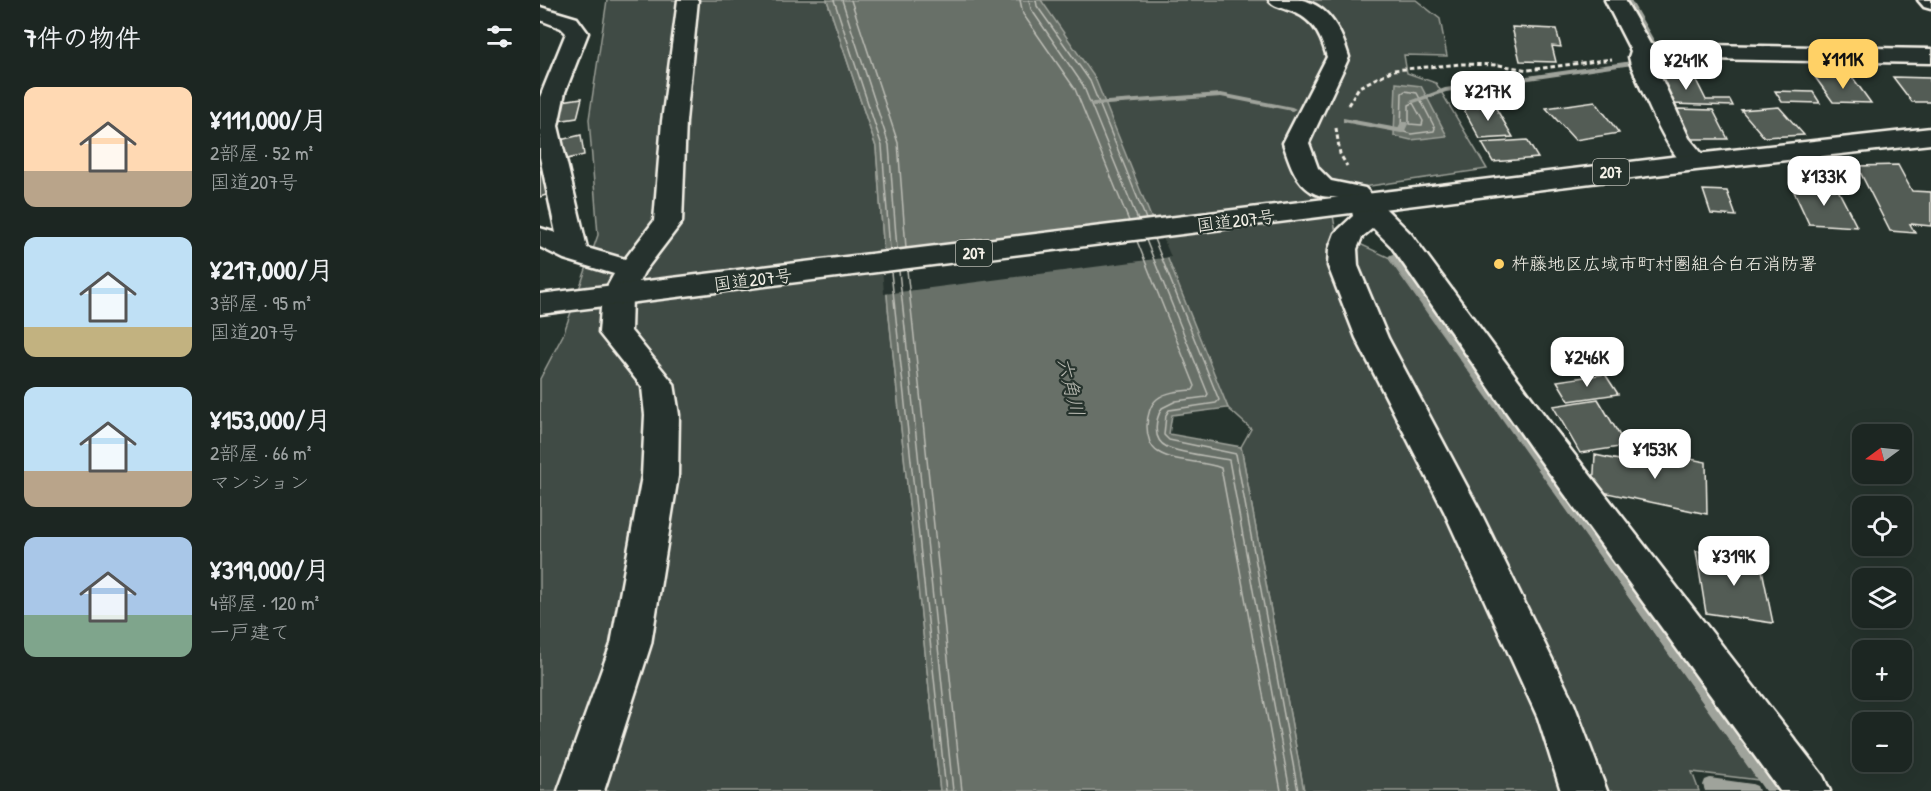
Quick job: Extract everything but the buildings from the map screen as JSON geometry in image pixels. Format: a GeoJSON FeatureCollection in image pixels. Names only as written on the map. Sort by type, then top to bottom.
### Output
{"type":"FeatureCollection","features":[{"type":"Feature","properties":{"kind":"main road"},"geometry":{"type":"LineString","coordinates":[[580,791],[631,644],[660,476],[662,415],[658,384],[615,333],[624,283],[668,222],[674,121],[688,0]]}},
{"type":"Feature","properties":{"kind":"main road"},"geometry":{"type":"LineString","coordinates":[[1279,0],[1302,7],[1322,20],[1333,39],[1338,57],[1296,143],[1306,171],[1322,187],[1360,200],[1401,240],[1544,440],[1807,791]]}},
{"type":"Feature","properties":{"kind":"main road"},"geometry":{"type":"LineString","coordinates":[[1615,0],[1678,140],[1696,162]]}},
{"type":"Feature","properties":{"kind":"main road"},"geometry":{"type":"LineString","coordinates":[[540,12],[569,23],[577,33],[554,92],[546,126],[574,253]]}},
{"type":"Feature","properties":{"kind":"main road"},"geometry":{"type":"LineString","coordinates":[[1641,58],[1931,56]]}},
{"type":"Feature","properties":{"kind":"main road","name":"国道207号"},"geometry":{"type":"LineString","coordinates":[[540,304],[624,283],[658,291],[1291,214],[1360,200],[1931,136]]}},
{"type":"Feature","properties":{"kind":"main road"},"geometry":{"type":"LineString","coordinates":[[1360,200],[1367,219],[1349,233],[1343,249],[1343,266],[1372,338],[1462,511],[1559,718],[1584,791]]}},
{"type":"Feature","properties":{"kind":"main road"},"geometry":{"type":"LineString","coordinates":[[540,236],[624,283]]}},
{"type":"Feature","properties":{"kind":"path"},"geometry":{"type":"LineString","coordinates":[[1347,107],[1359,87],[1393,70],[1461,64],[1499,65],[1528,70],[1641,58]]}},
{"type":"Feature","properties":{"kind":"path"},"geometry":{"type":"LineString","coordinates":[[1336,126],[1340,154],[1356,183],[1360,200]]}},
{"type":"Feature","properties":{"kind":"shaded area"},"geometry":{"type":"Polygon","coordinates":[[[607,0],[827,0],[876,147],[888,307],[940,791],[540,791],[540,379],[563,335],[598,235],[589,119],[607,0]]]}},
{"type":"Feature","properties":{"kind":"shaded area"},"geometry":{"type":"Polygon","coordinates":[[[1041,0],[1416,0],[1440,19],[1447,56],[1404,55],[1407,73],[1436,83],[1487,169],[1329,192],[1336,233],[1388,257],[1759,780],[1692,772],[1699,791],[1304,791],[1241,447],[1251,429],[1228,408],[1041,0]]]}},
{"type":"Feature","properties":{"kind":"water","name":"六角川"},"geometry":{"type":"Polygon","coordinates":[[[827,0],[1041,0],[1095,78],[1228,408],[1172,415],[1169,434],[1241,447],[1304,791],[940,791],[888,307],[876,147],[827,0]]]}},
{"type":"Feature","properties":{"kind":"water"},"geometry":{"type":"Polygon","coordinates":[[[1396,83],[1421,86],[1447,136],[1411,140],[1394,136],[1396,83]]]}},
{"type":"Feature","properties":{"kind":"pier"},"geometry":{"type":"Polygon","coordinates":[[[1155,219],[1171,257],[884,294],[881,252],[1155,219]]]}},
{"type":"Feature","properties":{"kind":"waterway"},"geometry":{"type":"LineString","coordinates":[[1628,0],[1651,42]]}},
{"type":"Feature","properties":{"kind":"waterway"},"geometry":{"type":"LineString","coordinates":[[1414,101],[1445,90],[1660,59],[1694,58]]}},
{"type":"Feature","properties":{"kind":"waterway"},"geometry":{"type":"LineString","coordinates":[[1850,61],[1931,63]]}},
{"type":"Feature","properties":{"kind":"waterway"},"geometry":{"type":"LineString","coordinates":[[1093,104],[1221,95],[1292,109]]}},
{"type":"Feature","properties":{"kind":"waterway"},"geometry":{"type":"LineString","coordinates":[[1346,120],[1401,131],[1404,124]]}},
{"type":"Feature","properties":{"kind":"waterway"},"geometry":{"type":"LineString","coordinates":[[1393,257],[1774,791]]}},
{"type":"Feature","properties":{"kind":"waterway"},"geometry":{"type":"LineString","coordinates":[[1713,791],[1710,785],[1752,791]]}},
{"type":"Feature","properties":{"kind":"place","name":"杵藤地区広域市町村圏組合白石消防署"},"geometry":{"type":"Point","coordinates":[1499,264]}}]}
